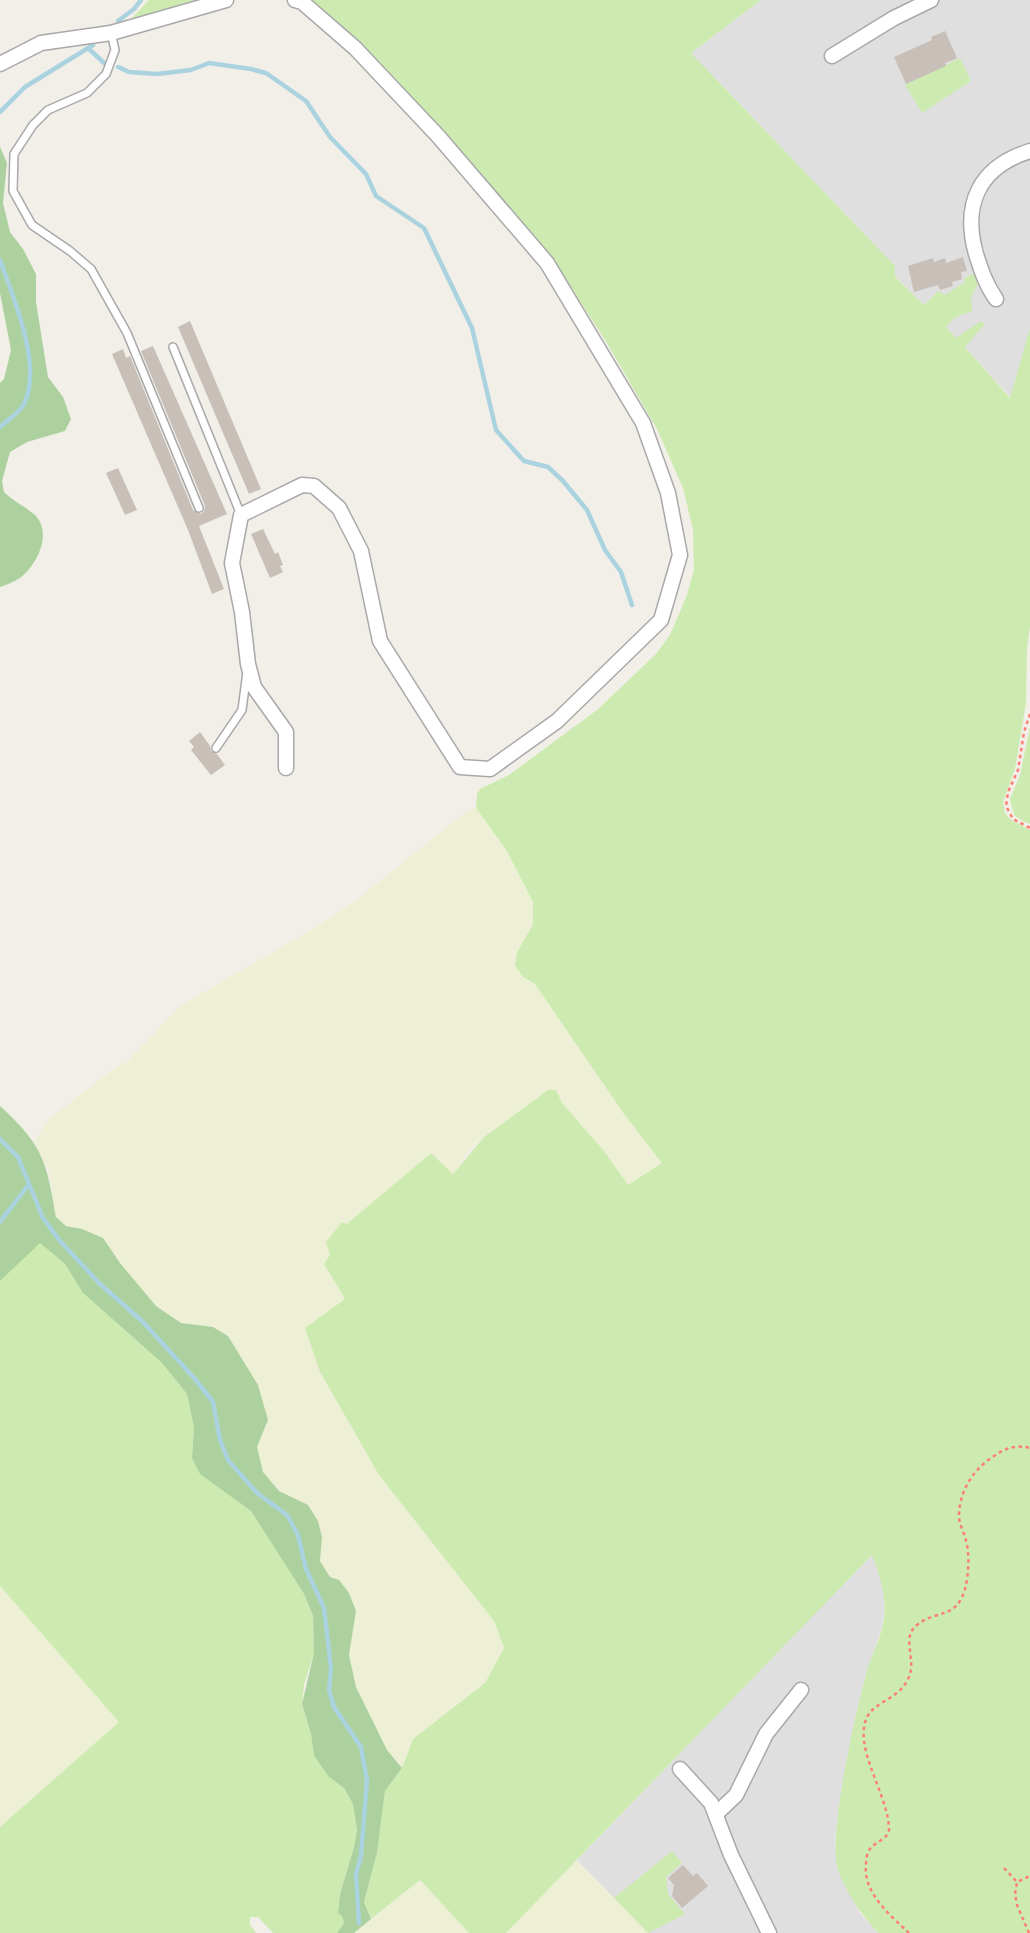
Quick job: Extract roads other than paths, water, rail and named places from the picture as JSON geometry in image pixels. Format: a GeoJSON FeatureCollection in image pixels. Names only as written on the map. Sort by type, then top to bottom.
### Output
{"type":"FeatureCollection","features":[{"type":"Feature","properties":{"kind":"street"},"geometry":{"type":"LineString","coordinates":[[0,64],[41,43],[111,33],[226,0]]}},
{"type":"Feature","properties":{"kind":"street"},"geometry":{"type":"LineString","coordinates":[[286,768],[286,732],[254,687],[248,664],[242,612],[232,563],[241,514],[302,485],[314,486],[339,508],[361,551],[380,641],[460,767],[490,769],[557,721],[661,620],[680,555],[668,493],[643,423],[547,263],[438,136],[365,58],[302,2],[295,0]]}},
{"type":"Feature","properties":{"kind":"street"},"geometry":{"type":"LineString","coordinates":[[832,57],[894,18],[931,0]]}},
{"type":"Feature","properties":{"kind":"street"},"geometry":{"type":"LineString","coordinates":[[996,299],[982,274],[975,249],[971,226],[973,202],[981,183],[990,174],[1030,151]]}},
{"type":"Feature","properties":{"kind":"street"},"geometry":{"type":"LineString","coordinates":[[716,1814],[736,1795],[766,1734],[802,1690]]}},
{"type":"Feature","properties":{"kind":"street"},"geometry":{"type":"LineString","coordinates":[[680,1769],[706,1795],[731,1855],[769,1933]]}},
{"type":"Feature","properties":{"kind":"lane"},"geometry":{"type":"LineString","coordinates":[[111,33],[115,50],[106,74],[87,93],[47,110],[33,125],[14,154],[13,191],[32,225],[70,251],[90,269],[127,333],[199,508]]}},
{"type":"Feature","properties":{"kind":"lane"},"geometry":{"type":"LineString","coordinates":[[173,347],[241,514]]}},
{"type":"Feature","properties":{"kind":"lane"},"geometry":{"type":"LineString","coordinates":[[216,747],[242,710],[248,664]]}},
{"type":"Feature","properties":{"kind":"waterway"},"geometry":{"type":"LineString","coordinates":[[118,21],[141,0]]}},
{"type":"Feature","properties":{"kind":"waterway"},"geometry":{"type":"LineString","coordinates":[[0,112],[25,87],[93,45]]}},
{"type":"Feature","properties":{"kind":"waterway"},"geometry":{"type":"LineString","coordinates":[[88,48],[104,63]]}},
{"type":"Feature","properties":{"kind":"waterway"},"geometry":{"type":"LineString","coordinates":[[118,67],[129,72],[157,74],[191,70],[209,63],[251,69],[266,73],[306,101],[330,137],[366,174],[376,196],[424,228],[472,328],[496,430],[524,461],[548,467],[587,510],[605,550],[621,572],[632,605]]}},
{"type":"Feature","properties":{"kind":"waterway"},"geometry":{"type":"LineString","coordinates":[[0,260],[24,332],[30,371],[24,404],[0,427]]}},
{"type":"Feature","properties":{"kind":"waterway"},"geometry":{"type":"LineString","coordinates":[[0,1139],[18,1157],[43,1218],[60,1241],[100,1284],[142,1321],[195,1379],[213,1402],[220,1440],[228,1460],[257,1493],[287,1515],[298,1535],[306,1569],[324,1608],[331,1669],[329,1690],[334,1707],[361,1747],[367,1781],[361,1856],[356,1874],[359,1923]]}},
{"type":"Feature","properties":{"kind":"waterway"},"geometry":{"type":"LineString","coordinates":[[0,1222],[29,1184]]}}]}
